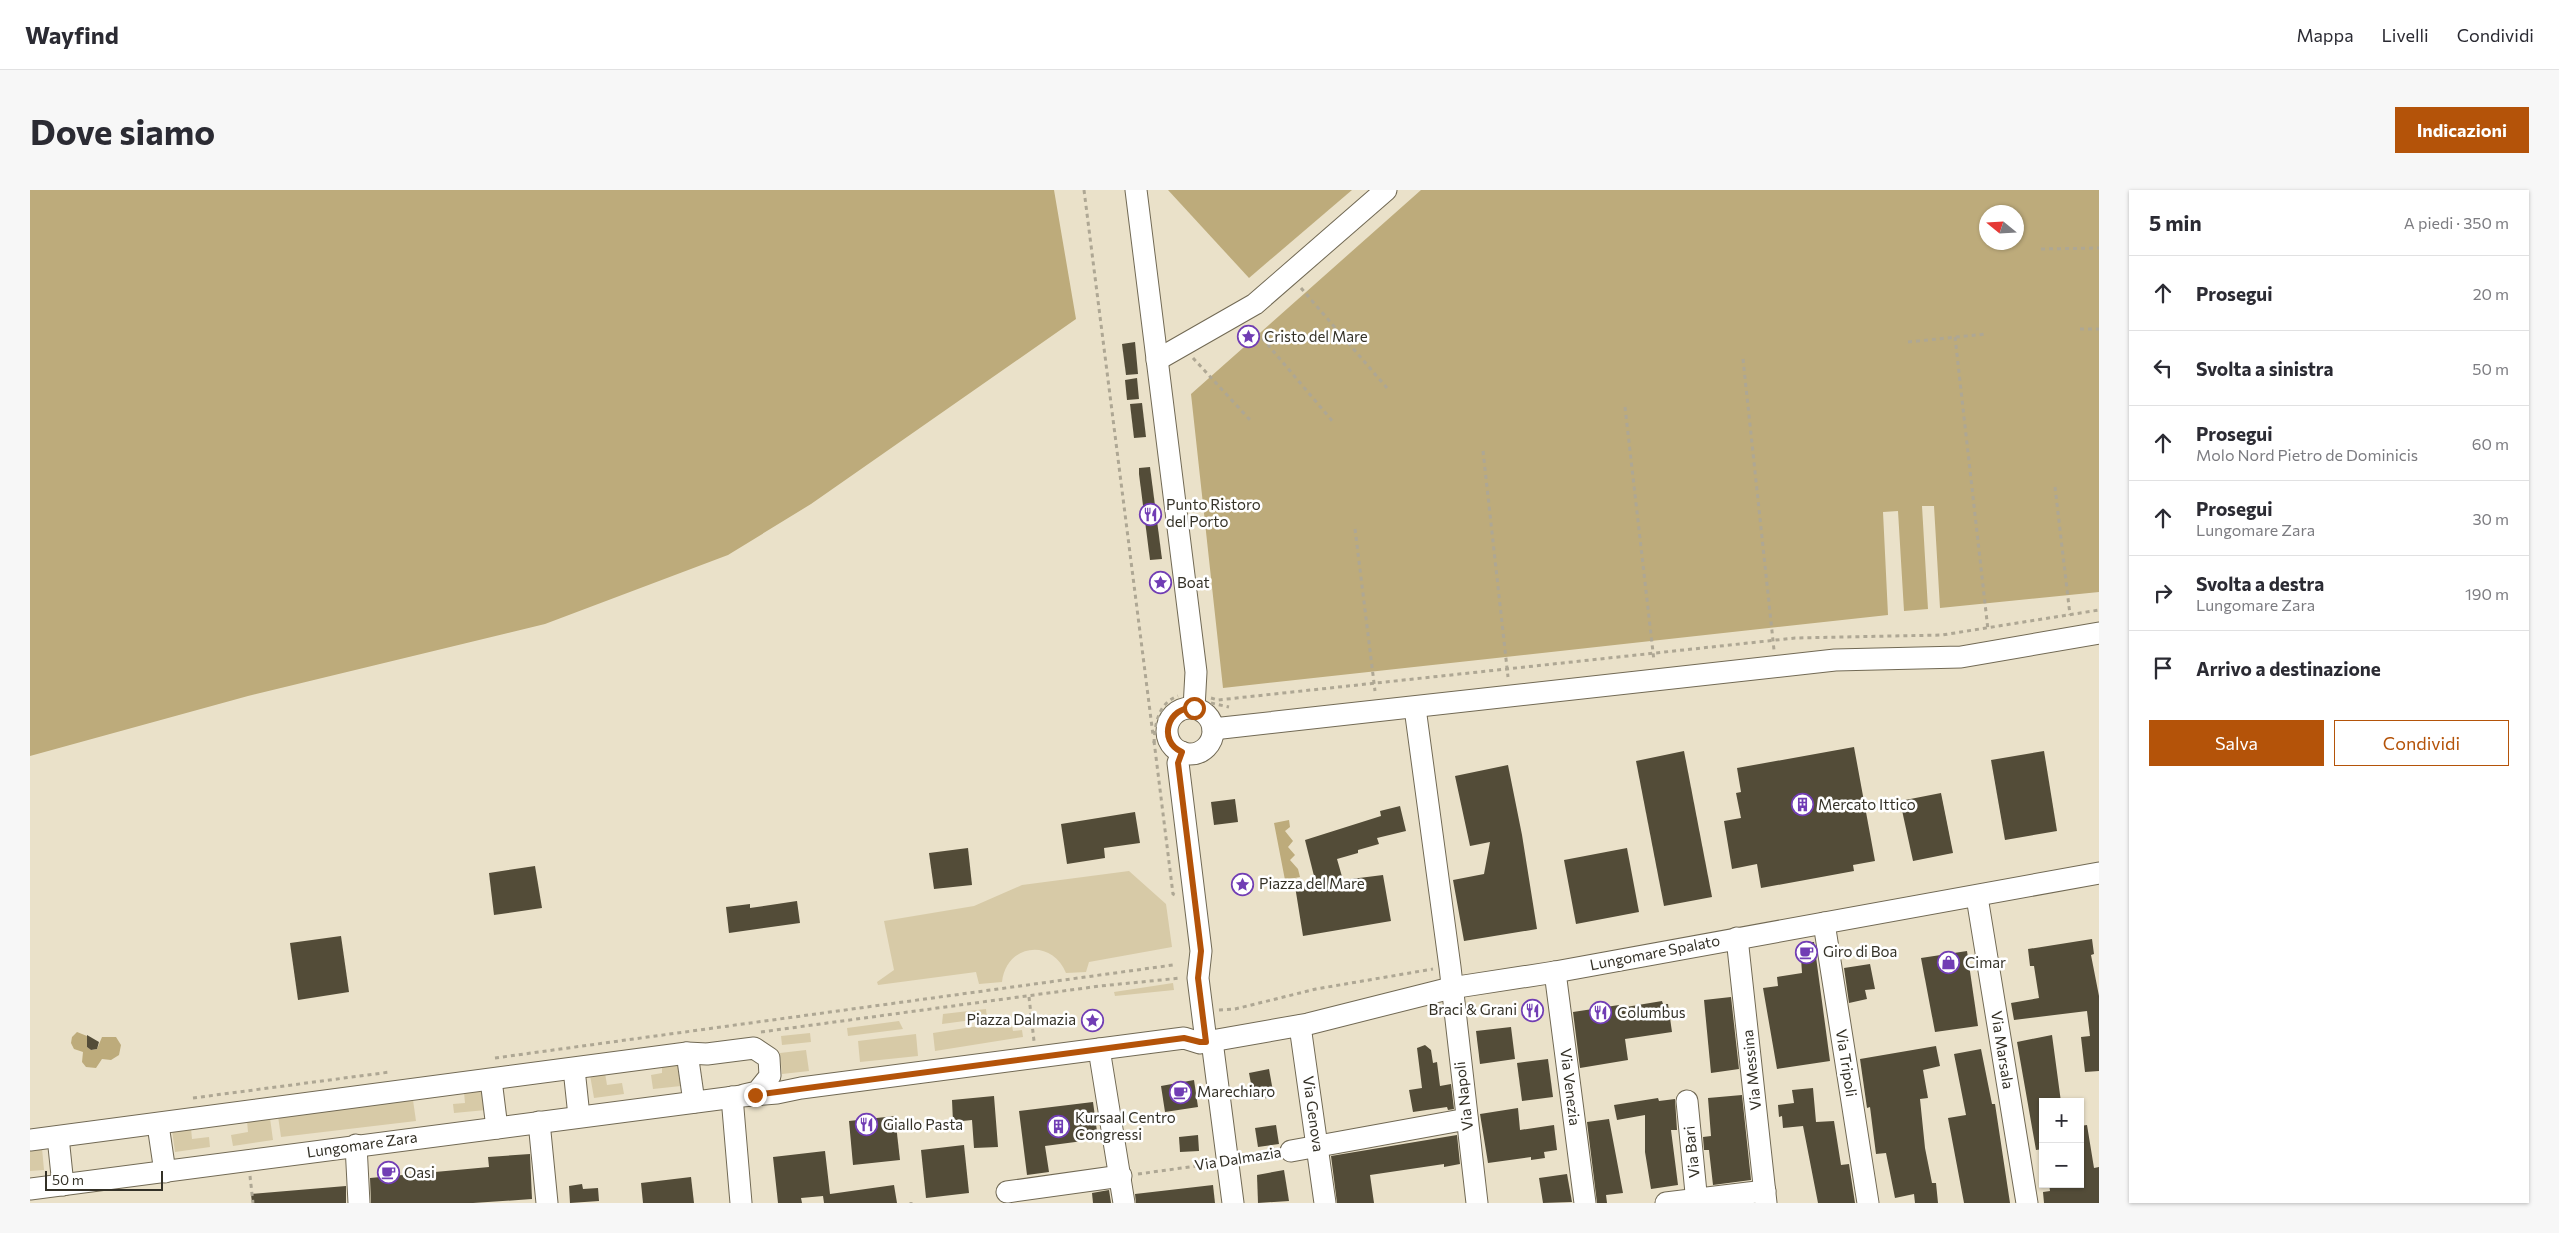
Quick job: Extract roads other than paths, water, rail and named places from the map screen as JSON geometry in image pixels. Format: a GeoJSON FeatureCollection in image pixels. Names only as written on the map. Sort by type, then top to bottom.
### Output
{"type":"FeatureCollection","features":[{"type":"Feature","properties":{"kind":"street"},"geometry":{"type":"LineString","coordinates":[[1136,190],[1196,672],[1195,701],[1208,715],[1214,728],[1210,743],[1206,748],[1192,754],[1166,740]]}},
{"type":"Feature","properties":{"kind":"street"},"geometry":{"type":"LineString","coordinates":[[1157,360],[1256,304],[1386,190]]}},
{"type":"Feature","properties":{"kind":"street"},"geometry":{"type":"LineString","coordinates":[[1214,728],[1415,708],[1835,660],[1961,657],[2099,633]]}},
{"type":"Feature","properties":{"kind":"street"},"geometry":{"type":"LineString","coordinates":[[1195,701],[1170,719],[1166,740],[1178,763],[1201,951],[1191,980],[1209,1041],[1233,1203]]}},
{"type":"Feature","properties":{"kind":"street","name":"Via Napoli"},"geometry":{"type":"LineString","coordinates":[[1415,708],[1450,967],[1477,1203]]}},
{"type":"Feature","properties":{"kind":"street","name":"Lungomare Spalato"},"geometry":{"type":"LineString","coordinates":[[1209,1041],[1300,1026],[1451,988],[1555,972],[2099,873]]}},
{"type":"Feature","properties":{"kind":"street","name":"Via Marsala"},"geometry":{"type":"LineString","coordinates":[[1977,896],[2027,1203]]}},
{"type":"Feature","properties":{"kind":"street","name":"Via Tripoli"},"geometry":{"type":"LineString","coordinates":[[1824,924],[1868,1203]]}},
{"type":"Feature","properties":{"kind":"street","name":"Via Messina"},"geometry":{"type":"LineString","coordinates":[[1737,938],[1766,1197]]}},
{"type":"Feature","properties":{"kind":"street","name":"Via Venezia"},"geometry":{"type":"LineString","coordinates":[[1555,972],[1585,1203]]}},
{"type":"Feature","properties":{"kind":"street","name":"Via Genova"},"geometry":{"type":"LineString","coordinates":[[1300,1026],[1325,1203]]}},
{"type":"Feature","properties":{"kind":"street","name":"Lungomare Zara"},"geometry":{"type":"LineString","coordinates":[[737,1096],[777,1093],[802,1088],[1184,1038],[1200,1042],[1209,1041]]}},
{"type":"Feature","properties":{"kind":"street"},"geometry":{"type":"LineString","coordinates":[[30,1140],[574,1070],[687,1053],[707,1054],[754,1048],[768,1058],[770,1076]]}},
{"type":"Feature","properties":{"kind":"street"},"geometry":{"type":"LineString","coordinates":[[1100,1049],[1124,1203]]}},
{"type":"Feature","properties":{"kind":"street"},"geometry":{"type":"LineString","coordinates":[[687,1053],[694,1102]]}},
{"type":"Feature","properties":{"kind":"street"},"geometry":{"type":"LineString","coordinates":[[574,1070],[579,1116]]}},
{"type":"Feature","properties":{"kind":"street","name":"Lungomare Zara"},"geometry":{"type":"LineString","coordinates":[[30,1189],[737,1096],[757,1092],[770,1076],[782,1084],[802,1088]]}},
{"type":"Feature","properties":{"kind":"street"},"geometry":{"type":"LineString","coordinates":[[491,1080],[497,1128]]}},
{"type":"Feature","properties":{"kind":"street"},"geometry":{"type":"LineString","coordinates":[[737,1096],[741,1203]]}},
{"type":"Feature","properties":{"kind":"street","name":"Via Bari"},"geometry":{"type":"LineString","coordinates":[[1687,1101],[1697,1201]]}},
{"type":"Feature","properties":{"kind":"street","name":"Via Dalmazia"},"geometry":{"type":"LineString","coordinates":[[1291,1151],[1467,1119]]}},
{"type":"Feature","properties":{"kind":"street"},"geometry":{"type":"LineString","coordinates":[[539,1122],[548,1203]]}},
{"type":"Feature","properties":{"kind":"street"},"geometry":{"type":"LineString","coordinates":[[158,1125],[165,1172]]}},
{"type":"Feature","properties":{"kind":"street"},"geometry":{"type":"LineString","coordinates":[[58,1137],[64,1185]]}},
{"type":"Feature","properties":{"kind":"street"},"geometry":{"type":"LineString","coordinates":[[356,1145],[359,1203]]}},
{"type":"Feature","properties":{"kind":"street"},"geometry":{"type":"LineString","coordinates":[[1007,1192],[1121,1176]]}},
{"type":"Feature","properties":{"kind":"street"},"geometry":{"type":"LineString","coordinates":[[1666,1203],[1766,1197]]}},
{"type":"Feature","properties":{"kind":"place","name":"Cristo del Mare"},"geometry":{"type":"Point","coordinates":[1248,337]}},
{"type":"Feature","properties":{"kind":"place","name":"Punto Ristoro del Porto"},"geometry":{"type":"Point","coordinates":[1150,514]}},
{"type":"Feature","properties":{"kind":"place","name":"Boat"},"geometry":{"type":"Point","coordinates":[1161,583]}},
{"type":"Feature","properties":{"kind":"place","name":"Mercato Ittico"},"geometry":{"type":"Point","coordinates":[1802,805]}},
{"type":"Feature","properties":{"kind":"place","name":"Piazza del Mare"},"geometry":{"type":"Point","coordinates":[1243,884]}},
{"type":"Feature","properties":{"kind":"place","name":"Giro di Boa"},"geometry":{"type":"Point","coordinates":[1807,952]}},
{"type":"Feature","properties":{"kind":"place","name":"Cimar"},"geometry":{"type":"Point","coordinates":[1949,963]}},
{"type":"Feature","properties":{"kind":"place","name":"Braci & Grani"},"geometry":{"type":"Point","coordinates":[1533,1010]}},
{"type":"Feature","properties":{"kind":"place","name":"Columbus"},"geometry":{"type":"Point","coordinates":[1601,1013]}},
{"type":"Feature","properties":{"kind":"place","name":"Piazza Dalmazia"},"geometry":{"type":"Point","coordinates":[1092,1020]}},
{"type":"Feature","properties":{"kind":"place","name":"Marechiaro"},"geometry":{"type":"Point","coordinates":[1181,1092]}},
{"type":"Feature","properties":{"kind":"place","name":"Giallo Pasta"},"geometry":{"type":"Point","coordinates":[867,1125]}},
{"type":"Feature","properties":{"kind":"place","name":"Kursaal Centro Congressi"},"geometry":{"type":"Point","coordinates":[1059,1127]}},
{"type":"Feature","properties":{"kind":"place","name":"Oasi"},"geometry":{"type":"Point","coordinates":[388,1173]}}]}
